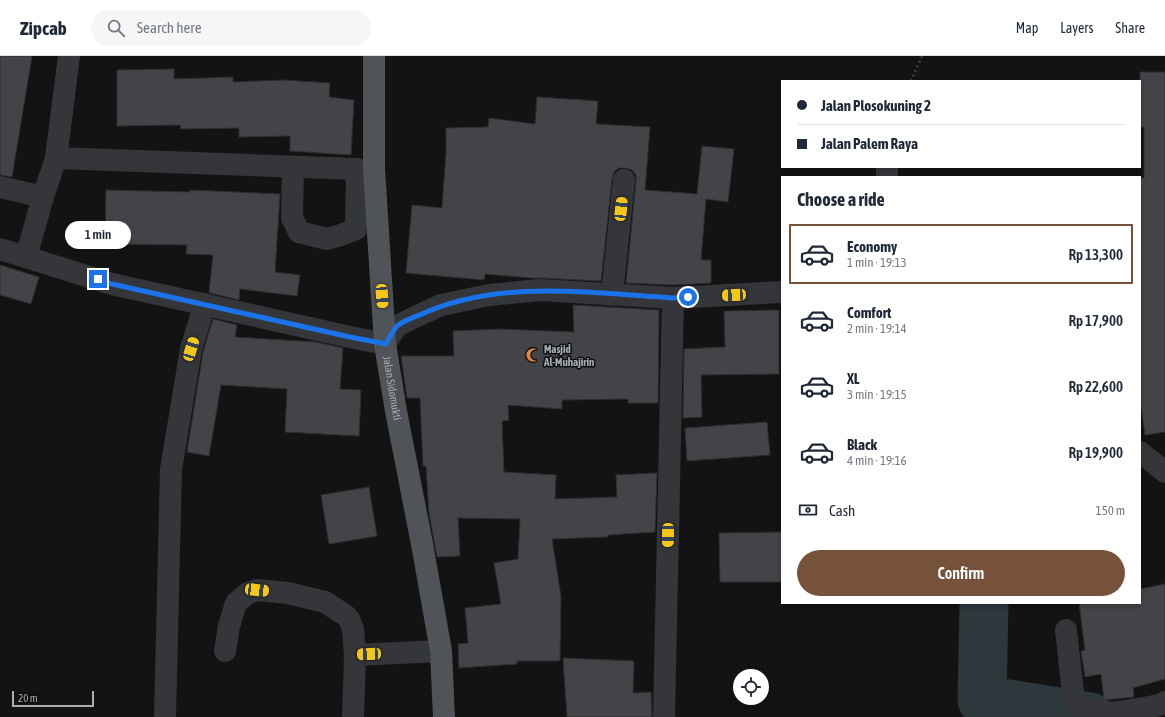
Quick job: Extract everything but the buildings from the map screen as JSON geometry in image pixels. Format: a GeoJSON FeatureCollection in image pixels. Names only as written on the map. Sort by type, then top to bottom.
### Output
{"type":"FeatureCollection","features":[{"type":"Feature","properties":{"kind":"main road","name":"Jalan Sidomukti"},"geometry":{"type":"LineString","coordinates":[[374,56],[374,168],[386,344],[396,411],[441,651],[444,717]]}},
{"type":"Feature","properties":{"kind":"street"},"geometry":{"type":"LineString","coordinates":[[26,256],[56,158],[69,56]]}},
{"type":"Feature","properties":{"kind":"street"},"geometry":{"type":"LineString","coordinates":[[56,158],[293,167]]}},
{"type":"Feature","properties":{"kind":"street"},"geometry":{"type":"LineString","coordinates":[[612,295],[624,180]]}},
{"type":"Feature","properties":{"kind":"street"},"geometry":{"type":"LineString","coordinates":[[0,187],[43,197]]}},
{"type":"Feature","properties":{"kind":"street"},"geometry":{"type":"LineString","coordinates":[[0,249],[112,284],[386,344],[398,326],[442,305],[489,295],[540,290],[673,298],[781,292]]}},
{"type":"Feature","properties":{"kind":"street"},"geometry":{"type":"LineString","coordinates":[[664,717],[673,298]]}},
{"type":"Feature","properties":{"kind":"street"},"geometry":{"type":"LineString","coordinates":[[165,717],[171,469],[191,349],[205,304]]}},
{"type":"Feature","properties":{"kind":"street"},"geometry":{"type":"LineString","coordinates":[[1141,453],[1165,472]]}},
{"type":"Feature","properties":{"kind":"street"},"geometry":{"type":"LineString","coordinates":[[226,651],[229,626],[236,603],[248,593],[257,590],[288,594],[325,602],[345,615],[349,619],[353,629],[355,655],[352,717]]}},
{"type":"Feature","properties":{"kind":"street"},"geometry":{"type":"LineString","coordinates":[[1066,630],[1072,687],[1078,709],[1085,712],[1100,714],[1116,714],[1165,702]]}},
{"type":"Feature","properties":{"kind":"street"},"geometry":{"type":"LineString","coordinates":[[355,655],[441,651]]}},
{"type":"Feature","properties":{"kind":"path"},"geometry":{"type":"LineString","coordinates":[[911,80],[922,56]]}},
{"type":"Feature","properties":{"kind":"waterway"},"geometry":{"type":"LineString","coordinates":[[984,604],[982,700],[1090,717]]}},
{"type":"Feature","properties":{"kind":"place","name":"Masjid Al-Muhajirin"},"geometry":{"type":"Point","coordinates":[533,355]}},
{"type":"Feature","properties":{"kind":"route"},"geometry":{"type":"LineString","coordinates":[[98,279],[112,284],[386,344],[398,326],[414,317],[442,305],[489,295],[540,290],[673,298],[688,297]]}}]}
